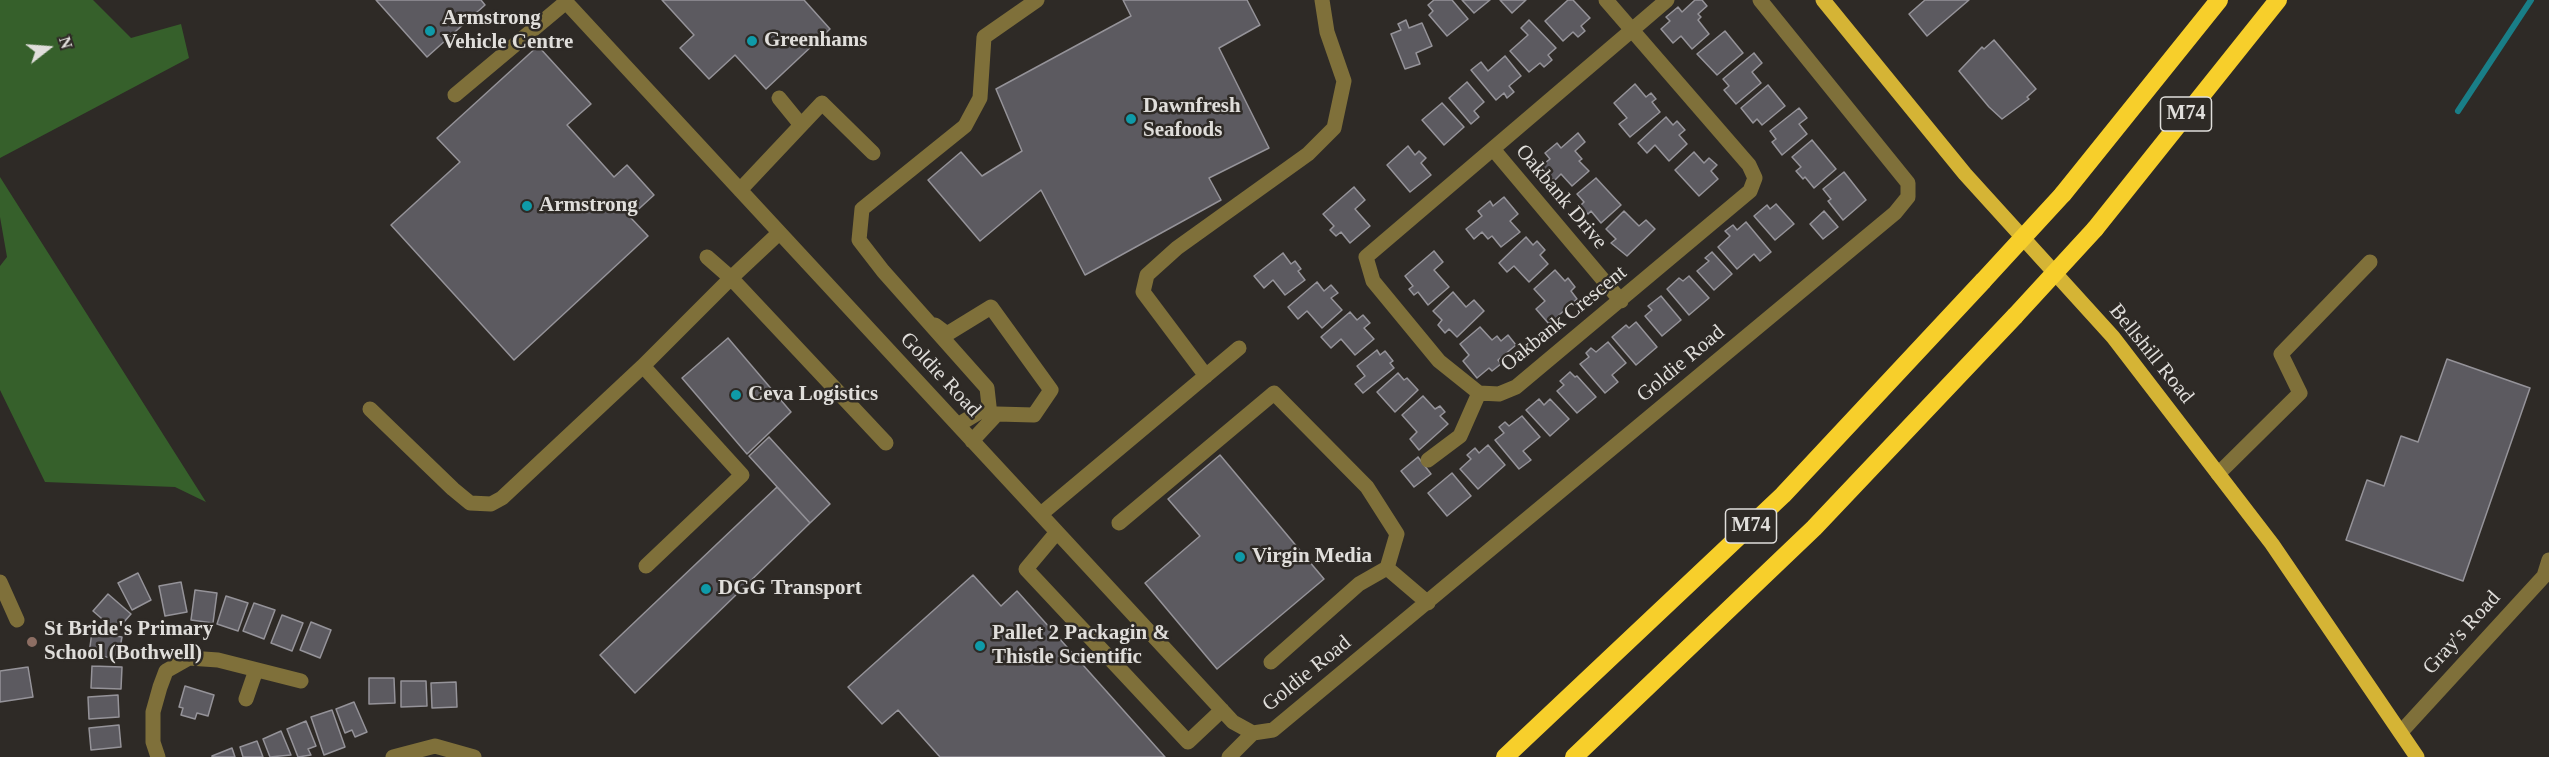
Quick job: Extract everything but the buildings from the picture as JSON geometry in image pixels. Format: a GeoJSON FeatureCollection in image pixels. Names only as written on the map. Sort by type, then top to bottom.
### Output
{"type":"FeatureCollection","features":[{"type":"Feature","properties":{"kind":"highway","name":"M74"},"geometry":{"type":"LineString","coordinates":[[1505,757],[1783,495],[2063,194],[2218,0]]}},
{"type":"Feature","properties":{"kind":"highway","name":"M74"},"geometry":{"type":"LineString","coordinates":[[1574,757],[1814,528],[2015,316],[2095,229],[2278,0]]}},
{"type":"Feature","properties":{"kind":"main road","name":"Bellshill Road"},"geometry":{"type":"LineString","coordinates":[[1823,0],[1965,174],[2113,337],[2272,544],[2417,757]]}},
{"type":"Feature","properties":{"kind":"street"},"geometry":{"type":"LineString","coordinates":[[958,425],[989,406],[987,388],[859,240],[862,209],[965,126],[980,98],[984,37],[1037,0]]}},
{"type":"Feature","properties":{"kind":"street"},"geometry":{"type":"LineString","coordinates":[[1206,376],[1143,292],[1147,275],[1177,248],[1308,154],[1334,128],[1344,81],[1327,32],[1322,0]]}},
{"type":"Feature","properties":{"kind":"street"},"geometry":{"type":"LineString","coordinates":[[1606,0],[1632,30]]}},
{"type":"Feature","properties":{"kind":"street"},"geometry":{"type":"LineString","coordinates":[[1428,460],[1460,436],[1479,393],[1438,361],[1373,281],[1366,257],[1667,0]]}},
{"type":"Feature","properties":{"kind":"street","name":"Goldie Road"},"geometry":{"type":"LineString","coordinates":[[565,1],[1233,722],[1253,733],[1273,730],[1472,567],[1895,213],[1908,197],[1908,183],[1760,0]]}},
{"type":"Feature","properties":{"kind":"street"},"geometry":{"type":"LineString","coordinates":[[455,96],[565,1]]}},
{"type":"Feature","properties":{"kind":"street","name":"Oakbank Crescent"},"geometry":{"type":"LineString","coordinates":[[1479,393],[1499,394],[1516,387],[1750,191],[1755,178],[1749,165],[1632,30]]}},
{"type":"Feature","properties":{"kind":"street"},"geometry":{"type":"LineString","coordinates":[[779,98],[801,125]]}},
{"type":"Feature","properties":{"kind":"street"},"geometry":{"type":"LineString","coordinates":[[740,190],[822,103],[873,153]]}},
{"type":"Feature","properties":{"kind":"street","name":"Oakbank Drive"},"geometry":{"type":"LineString","coordinates":[[1493,149],[1621,301]]}},
{"type":"Feature","properties":{"kind":"street"},"geometry":{"type":"LineString","coordinates":[[370,409],[470,503],[491,504],[502,498],[643,366],[779,233]]}},
{"type":"Feature","properties":{"kind":"street"},"geometry":{"type":"LineString","coordinates":[[707,257],[731,278],[886,443]]}},
{"type":"Feature","properties":{"kind":"street"},"geometry":{"type":"LineString","coordinates":[[2218,474],[2300,393],[2281,354],[2370,262]]}},
{"type":"Feature","properties":{"kind":"street"},"geometry":{"type":"LineString","coordinates":[[925,319],[947,334],[991,307],[1050,390],[1034,415],[997,414],[972,441]]}},
{"type":"Feature","properties":{"kind":"street"},"geometry":{"type":"LineString","coordinates":[[1041,514],[1239,348]]}},
{"type":"Feature","properties":{"kind":"street"},"geometry":{"type":"LineString","coordinates":[[643,366],[742,475],[646,566]]}},
{"type":"Feature","properties":{"kind":"street"},"geometry":{"type":"LineString","coordinates":[[1119,523],[1274,393],[1367,487],[1397,534],[1387,568],[1359,584],[1271,662]]}},
{"type":"Feature","properties":{"kind":"street"},"geometry":{"type":"LineString","coordinates":[[1057,532],[1026,569],[1188,742],[1222,710]]}},
{"type":"Feature","properties":{"kind":"street","name":"Gray's Road"},"geometry":{"type":"LineString","coordinates":[[2401,732],[2544,576],[2549,560]]}},
{"type":"Feature","properties":{"kind":"street"},"geometry":{"type":"LineString","coordinates":[[1387,568],[1428,603]]}},
{"type":"Feature","properties":{"kind":"street"},"geometry":{"type":"LineString","coordinates":[[0,582],[17,620]]}},
{"type":"Feature","properties":{"kind":"street"},"geometry":{"type":"LineString","coordinates":[[158,757],[153,742],[153,712],[166,671],[189,658],[218,660],[301,681]]}},
{"type":"Feature","properties":{"kind":"street"},"geometry":{"type":"LineString","coordinates":[[246,699],[256,670]]}},
{"type":"Feature","properties":{"kind":"street"},"geometry":{"type":"LineString","coordinates":[[1229,757],[1253,733]]}},
{"type":"Feature","properties":{"kind":"street"},"geometry":{"type":"LineString","coordinates":[[393,757],[435,746],[474,757]]}},
{"type":"Feature","properties":{"kind":"green space"},"geometry":{"type":"Polygon","coordinates":[[[0,0],[93,0],[131,38],[181,24],[189,58],[0,158],[0,0]]]}},
{"type":"Feature","properties":{"kind":"green space"},"geometry":{"type":"Polygon","coordinates":[[[0,177],[206,502],[175,487],[45,482],[0,390],[0,266],[7,257],[0,217],[0,177]]]}},
{"type":"Feature","properties":{"kind":"waterway"},"geometry":{"type":"LineString","coordinates":[[2458,111],[2531,0]]}},
{"type":"Feature","properties":{"kind":"place","name":"Armstrong Vehicle Centre"},"geometry":{"type":"Point","coordinates":[430,31]}},
{"type":"Feature","properties":{"kind":"place","name":"Greenhams"},"geometry":{"type":"Point","coordinates":[752,41]}},
{"type":"Feature","properties":{"kind":"place","name":"Dawnfresh Seafoods"},"geometry":{"type":"Point","coordinates":[1131,119]}},
{"type":"Feature","properties":{"kind":"place","name":"Armstrong"},"geometry":{"type":"Point","coordinates":[527,206]}},
{"type":"Feature","properties":{"kind":"place","name":"Ceva Logistics"},"geometry":{"type":"Point","coordinates":[736,395]}},
{"type":"Feature","properties":{"kind":"place","name":"Virgin Media"},"geometry":{"type":"Point","coordinates":[1240,557]}},
{"type":"Feature","properties":{"kind":"place","name":"DGG Transport"},"geometry":{"type":"Point","coordinates":[706,589]}},
{"type":"Feature","properties":{"kind":"place","name":"St Bride's Primary School (Bothwell)"},"geometry":{"type":"Point","coordinates":[32,642]}},
{"type":"Feature","properties":{"kind":"place","name":"Pallet 2 Packagin & Thistle Scientific"},"geometry":{"type":"Point","coordinates":[980,646]}}]}
